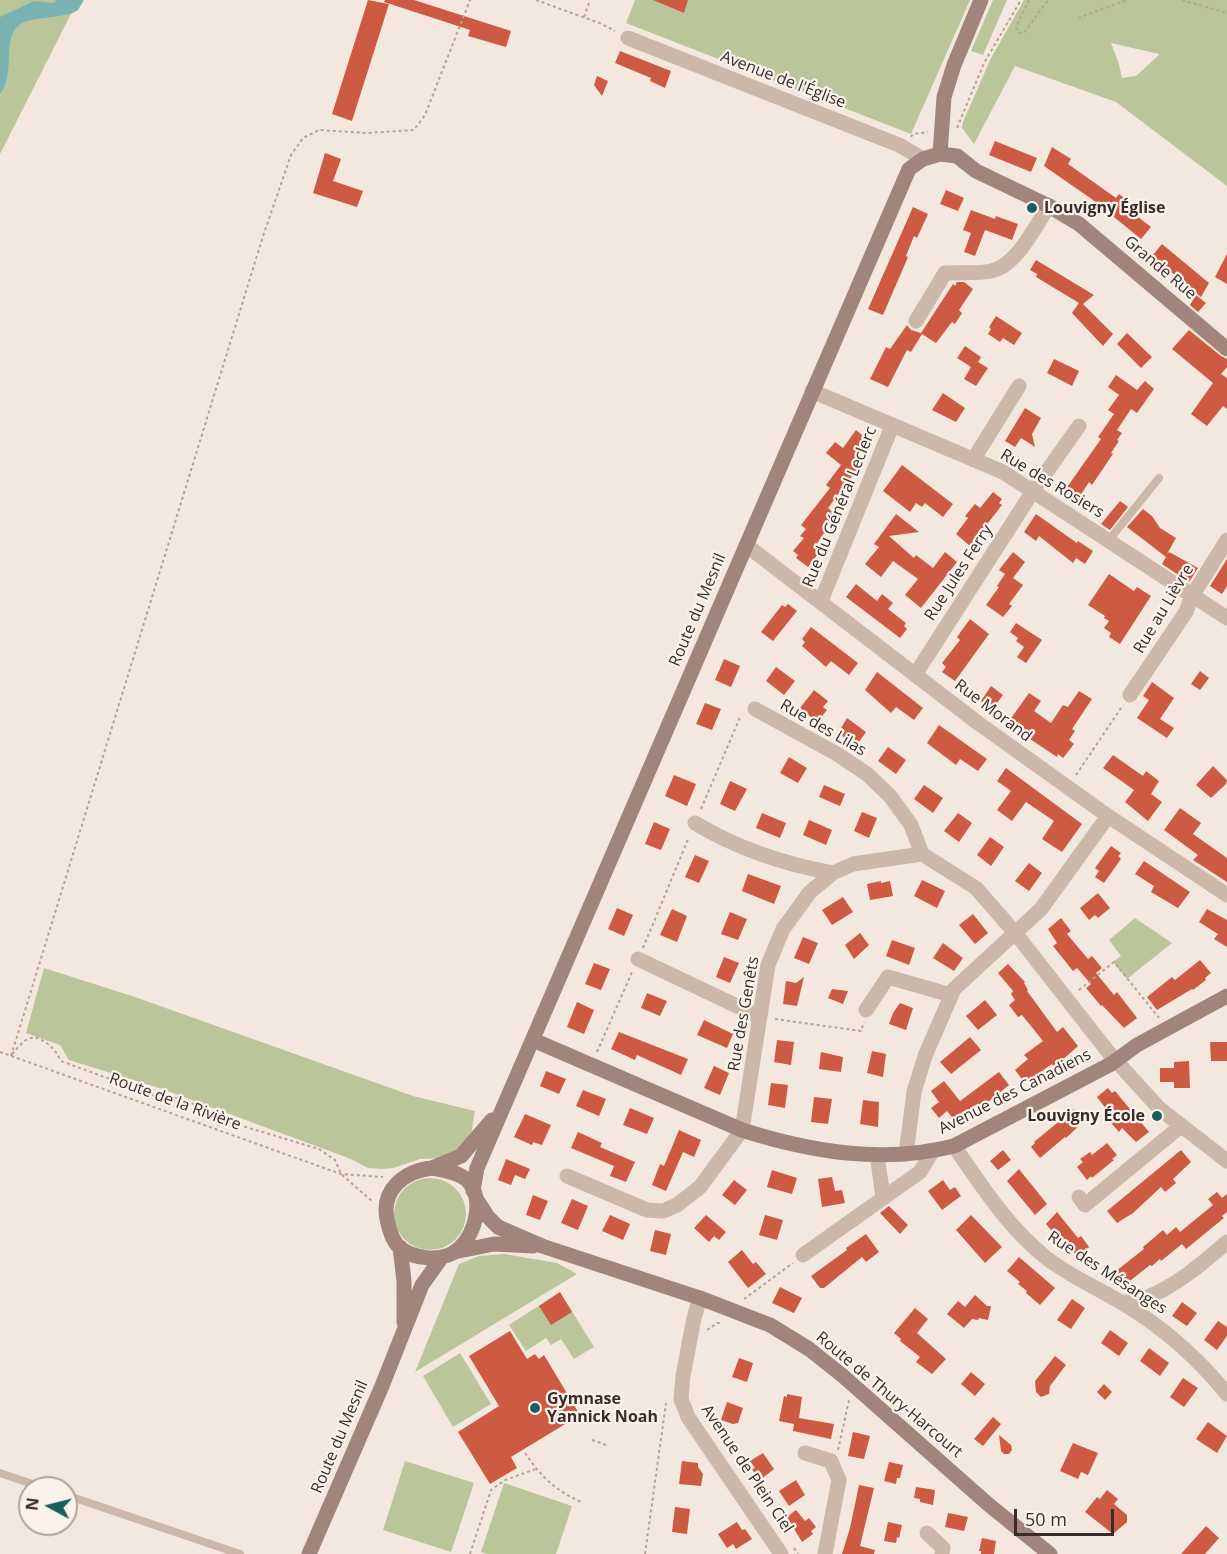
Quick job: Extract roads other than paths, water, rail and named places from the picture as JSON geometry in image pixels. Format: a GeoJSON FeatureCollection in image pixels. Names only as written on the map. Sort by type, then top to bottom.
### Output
{"type":"FeatureCollection","features":[{"type":"Feature","properties":{"kind":"street"},"geometry":{"type":"LineString","coordinates":[[923,159],[940,154],[944,97],[954,65],[981,0]]}},
{"type":"Feature","properties":{"kind":"street","name":"Avenue de l'Église"},"geometry":{"type":"LineString","coordinates":[[628,38],[899,145],[923,159]]}},
{"type":"Feature","properties":{"kind":"street","name":"Grande Rue"},"geometry":{"type":"LineString","coordinates":[[940,154],[957,156],[976,171],[1049,206],[1079,224],[1227,348]]}},
{"type":"Feature","properties":{"kind":"street","name":"Route du Mesnil"},"geometry":{"type":"LineString","coordinates":[[475,1195],[477,1168],[896,195],[909,169],[923,159]]}},
{"type":"Feature","properties":{"kind":"street"},"geometry":{"type":"LineString","coordinates":[[916,321],[945,273],[992,271],[1004,266],[1015,257],[1049,206]]}},
{"type":"Feature","properties":{"kind":"street"},"geometry":{"type":"LineString","coordinates":[[973,459],[1019,386]]}},
{"type":"Feature","properties":{"kind":"street","name":"Rue des Rosiers"},"geometry":{"type":"LineString","coordinates":[[812,391],[1003,472],[1227,618]]}},
{"type":"Feature","properties":{"kind":"street","name":"Rue du Général Leclerc"},"geometry":{"type":"LineString","coordinates":[[821,601],[892,426]]}},
{"type":"Feature","properties":{"kind":"street","name":"Rue Jules Ferry"},"geometry":{"type":"LineString","coordinates":[[915,675],[1033,491],[1079,426]]}},
{"type":"Feature","properties":{"kind":"street","name":"Rue au Lièvre"},"geometry":{"type":"LineString","coordinates":[[1130,695],[1186,612],[1192,596],[1227,540]]}},
{"type":"Feature","properties":{"kind":"street","name":"Rue Morand"},"geometry":{"type":"LineString","coordinates":[[746,545],[978,723],[1108,816],[1227,895]]}},
{"type":"Feature","properties":{"kind":"street","name":"Rue des Lilas"},"geometry":{"type":"LineString","coordinates":[[755,709],[837,754],[867,774],[890,796],[910,825],[922,854]]}},
{"type":"Feature","properties":{"kind":"street"},"geometry":{"type":"LineString","coordinates":[[906,1154],[914,1092],[925,1056],[951,994],[1041,909],[1108,816]]}},
{"type":"Feature","properties":{"kind":"street"},"geometry":{"type":"LineString","coordinates":[[695,823],[722,840],[754,853],[794,866],[833,873]]}},
{"type":"Feature","properties":{"kind":"street"},"geometry":{"type":"LineString","coordinates":[[922,854],[976,888],[1160,1109],[1227,1161]]}},
{"type":"Feature","properties":{"kind":"street","name":"Rue des Genêts"},"geometry":{"type":"LineString","coordinates":[[742,1130],[768,965],[783,929],[810,892],[833,873],[853,864],[922,854]]}},
{"type":"Feature","properties":{"kind":"street"},"geometry":{"type":"LineString","coordinates":[[638,959],[760,1017]]}},
{"type":"Feature","properties":{"kind":"street"},"geometry":{"type":"LineString","coordinates":[[866,1010],[888,977],[951,994]]}},
{"type":"Feature","properties":{"kind":"street","name":"Avenue des Canadiens"},"geometry":{"type":"LineString","coordinates":[[533,1040],[742,1130],[826,1151],[878,1155],[906,1154],[932,1152],[954,1146],[1117,1060],[1137,1045],[1227,996]]}},
{"type":"Feature","properties":{"kind":"street","name":"Route du Mesnil"},"geometry":{"type":"LineString","coordinates":[[432,1168],[461,1156],[481,1135],[508,1098]]}},
{"type":"Feature","properties":{"kind":"street"},"geometry":{"type":"LineString","coordinates":[[1079,1197],[1085,1205],[1182,1126]]}},
{"type":"Feature","properties":{"kind":"street"},"geometry":{"type":"LineString","coordinates":[[567,1176],[647,1210],[663,1211],[677,1205],[700,1187],[742,1130]]}},
{"type":"Feature","properties":{"kind":"street","name":"Rue des Mésanges"},"geometry":{"type":"LineString","coordinates":[[954,1146],[1005,1219],[1045,1257],[1122,1303],[1160,1329],[1193,1357],[1227,1394]]}},
{"type":"Feature","properties":{"kind":"street"},"geometry":{"type":"LineString","coordinates":[[803,1255],[920,1172],[932,1152]]}},
{"type":"Feature","properties":{"kind":"street"},"geometry":{"type":"LineString","coordinates":[[878,1155],[883,1197]]}},
{"type":"Feature","properties":{"kind":"street"},"geometry":{"type":"LineString","coordinates":[[432,1168],[453,1172],[467,1180],[475,1195],[476,1216],[468,1238],[448,1254],[416,1256],[400,1247],[389,1231],[386,1214],[388,1198],[400,1178],[418,1170],[432,1168]]}},
{"type":"Feature","properties":{"kind":"street","name":"Route de Thury-Harcourt"},"geometry":{"type":"LineString","coordinates":[[475,1195],[488,1217],[498,1227],[542,1246],[652,1283],[662,1294],[699,1302],[770,1325],[809,1349],[843,1376],[989,1505],[1050,1554]]}},
{"type":"Feature","properties":{"kind":"street"},"geometry":{"type":"LineString","coordinates":[[1122,1303],[1144,1298],[1165,1288],[1194,1269],[1227,1242]]}},
{"type":"Feature","properties":{"kind":"street","name":"Route de Thury-Harcourt"},"geometry":{"type":"LineString","coordinates":[[448,1254],[494,1244],[542,1246]]}},
{"type":"Feature","properties":{"kind":"street","name":"Route du Mesnil"},"geometry":{"type":"LineString","coordinates":[[400,1247],[404,1281],[403,1334]]}},
{"type":"Feature","properties":{"kind":"street","name":"Route du Mesnil"},"geometry":{"type":"LineString","coordinates":[[309,1554],[422,1285],[448,1254]]}},
{"type":"Feature","properties":{"kind":"street","name":"Avenue de Plein Ciel"},"geometry":{"type":"LineString","coordinates":[[699,1302],[685,1364],[681,1399],[688,1417],[782,1554]]}},
{"type":"Feature","properties":{"kind":"street"},"geometry":{"type":"LineString","coordinates":[[805,1453],[831,1461],[839,1480],[825,1554]]}},
{"type":"Feature","properties":{"kind":"street"},"geometry":{"type":"LineString","coordinates":[[927,1533],[943,1548],[942,1554]]}},
{"type":"Feature","properties":{"kind":"lane"},"geometry":{"type":"LineString","coordinates":[[1109,540],[1159,478]]}},
{"type":"Feature","properties":{"kind":"lane"},"geometry":{"type":"LineString","coordinates":[[0,1473],[18,1479]]}},
{"type":"Feature","properties":{"kind":"lane"},"geometry":{"type":"LineString","coordinates":[[78,1499],[240,1554]]}},
{"type":"Feature","properties":{"kind":"water"},"geometry":{"type":"Polygon","coordinates":[[[56,0],[84,0],[78,10],[73,13],[28,21],[15,29],[10,45],[8,75],[0,94],[0,17],[34,1],[53,3],[56,0]]]}},
{"type":"Feature","properties":{"kind":"place","name":"Louvigny Église"},"geometry":{"type":"Point","coordinates":[1032,208]}},
{"type":"Feature","properties":{"kind":"place","name":"Louvigny École"},"geometry":{"type":"Point","coordinates":[1157,1116]}},
{"type":"Feature","properties":{"kind":"place","name":"Gymnase Yannick Noah"},"geometry":{"type":"Point","coordinates":[535,1408]}}]}
